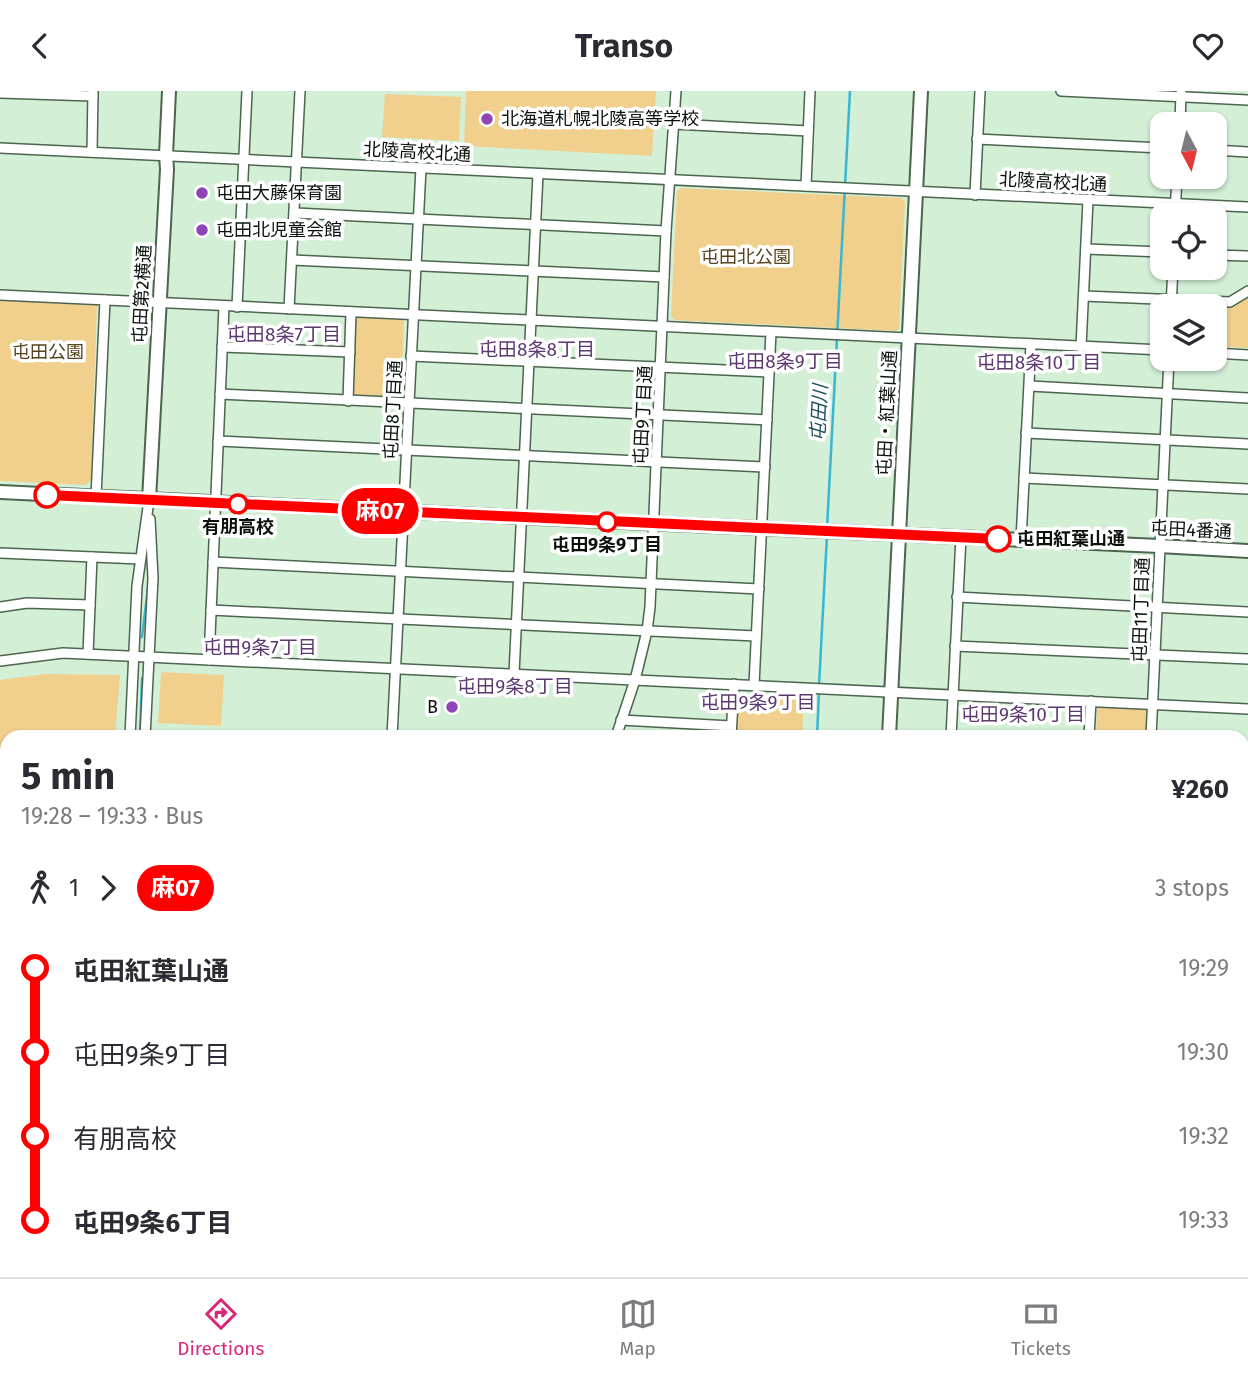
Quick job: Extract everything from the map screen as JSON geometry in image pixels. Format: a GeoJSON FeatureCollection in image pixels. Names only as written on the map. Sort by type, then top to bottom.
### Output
{"type":"FeatureCollection","features":[{"type":"Feature","properties":{"kind":"street","name":"屯田第2横通"},"geometry":{"type":"LineString","coordinates":[[149,500],[169,91]]}},
{"type":"Feature","properties":{"kind":"street"},"geometry":{"type":"LineString","coordinates":[[237,307],[247,91]]}},
{"type":"Feature","properties":{"kind":"street"},"geometry":{"type":"LineString","coordinates":[[289,309],[300,91]]}},
{"type":"Feature","properties":{"kind":"street","name":"屯田9丁目通"},"geometry":{"type":"LineString","coordinates":[[618,730],[648,631],[666,231],[676,91]]}},
{"type":"Feature","properties":{"kind":"street"},"geometry":{"type":"LineString","coordinates":[[806,187],[810,91]]}},
{"type":"Feature","properties":{"kind":"street","name":"屯田・紅葉山通"},"geometry":{"type":"LineString","coordinates":[[889,730],[921,91]]}},
{"type":"Feature","properties":{"kind":"street"},"geometry":{"type":"LineString","coordinates":[[975,195],[980,91]]}},
{"type":"Feature","properties":{"kind":"street"},"geometry":{"type":"LineString","coordinates":[[1061,91],[1181,94],[1248,100]]}},
{"type":"Feature","properties":{"kind":"street"},"geometry":{"type":"LineString","coordinates":[[0,93],[93,94],[92,152]]}},
{"type":"Feature","properties":{"kind":"street"},"geometry":{"type":"LineString","coordinates":[[1180,112],[1181,94]]}},
{"type":"Feature","properties":{"kind":"street"},"geometry":{"type":"LineString","coordinates":[[674,124],[808,131]]}},
{"type":"Feature","properties":{"kind":"street"},"geometry":{"type":"LineString","coordinates":[[977,139],[1150,147]]}},
{"type":"Feature","properties":{"kind":"street","name":"北陵高校北通"},"geometry":{"type":"LineString","coordinates":[[0,148],[1154,203]]}},
{"type":"Feature","properties":{"kind":"street"},"geometry":{"type":"LineString","coordinates":[[1227,151],[1248,152]]}},
{"type":"Feature","properties":{"kind":"street","name":"屯田8丁目通"},"geometry":{"type":"LineString","coordinates":[[392,730],[421,168]]}},
{"type":"Feature","properties":{"kind":"street"},"geometry":{"type":"LineString","coordinates":[[514,674],[538,174]]}},
{"type":"Feature","properties":{"kind":"street"},"geometry":{"type":"LineString","coordinates":[[1081,347],[1088,200]]}},
{"type":"Feature","properties":{"kind":"street","name":"北陵高校北通"},"geometry":{"type":"LineString","coordinates":[[1227,206],[1248,207]]}},
{"type":"Feature","properties":{"kind":"street"},"geometry":{"type":"LineString","coordinates":[[295,213],[666,231]]}},
{"type":"Feature","properties":{"kind":"street"},"geometry":{"type":"LineString","coordinates":[[1086,249],[1150,252]]}},
{"type":"Feature","properties":{"kind":"street"},"geometry":{"type":"LineString","coordinates":[[1227,255],[1248,256]]}},
{"type":"Feature","properties":{"kind":"street"},"geometry":{"type":"LineString","coordinates":[[292,260],[664,277]]}},
{"type":"Feature","properties":{"kind":"street"},"geometry":{"type":"LineString","coordinates":[[1227,302],[1248,292]]}},
{"type":"Feature","properties":{"kind":"street"},"geometry":{"type":"LineString","coordinates":[[0,295],[1150,350]]}},
{"type":"Feature","properties":{"kind":"street"},"geometry":{"type":"LineString","coordinates":[[1084,296],[1150,301]]}},
{"type":"Feature","properties":{"kind":"street"},"geometry":{"type":"LineString","coordinates":[[96,497],[106,300]]}},
{"type":"Feature","properties":{"kind":"street"},"geometry":{"type":"LineString","coordinates":[[209,660],[224,306]]}},
{"type":"Feature","properties":{"kind":"street"},"geometry":{"type":"LineString","coordinates":[[348,401],[351,312]]}},
{"type":"Feature","properties":{"kind":"street"},"geometry":{"type":"LineString","coordinates":[[754,685],[771,332]]}},
{"type":"Feature","properties":{"kind":"street"},"geometry":{"type":"LineString","coordinates":[[1021,540],[1031,344]]}},
{"type":"Feature","properties":{"kind":"street"},"geometry":{"type":"LineString","coordinates":[[222,347],[350,352]]}},
{"type":"Feature","properties":{"kind":"street"},"geometry":{"type":"LineString","coordinates":[[1227,354],[1248,355]]}},
{"type":"Feature","properties":{"kind":"street"},"geometry":{"type":"LineString","coordinates":[[411,356],[769,372]]}},
{"type":"Feature","properties":{"kind":"street","name":"屯田11丁目通"},"geometry":{"type":"LineString","coordinates":[[1152,730],[1168,371]]}},
{"type":"Feature","properties":{"kind":"street"},"geometry":{"type":"LineString","coordinates":[[1030,386],[1248,398]]}},
{"type":"Feature","properties":{"kind":"street"},"geometry":{"type":"LineString","coordinates":[[220,394],[767,420]]}},
{"type":"Feature","properties":{"kind":"street"},"geometry":{"type":"LineString","coordinates":[[1026,433],[1248,444]]}},
{"type":"Feature","properties":{"kind":"street"},"geometry":{"type":"LineString","coordinates":[[218,441],[765,467]]}},
{"type":"Feature","properties":{"kind":"street"},"geometry":{"type":"LineString","coordinates":[[1024,478],[1248,489]]}},
{"type":"Feature","properties":{"kind":"street","name":"屯田4番通"},"geometry":{"type":"LineString","coordinates":[[0,492],[1248,551]]}},
{"type":"Feature","properties":{"kind":"street"},"geometry":{"type":"LineString","coordinates":[[131,730],[137,586],[149,500]]}},
{"type":"Feature","properties":{"kind":"street"},"geometry":{"type":"LineString","coordinates":[[145,730],[153,578],[149,500]]}},
{"type":"Feature","properties":{"kind":"street"},"geometry":{"type":"LineString","coordinates":[[951,730],[961,537]]}},
{"type":"Feature","properties":{"kind":"street"},"geometry":{"type":"LineString","coordinates":[[0,552],[140,559]]}},
{"type":"Feature","properties":{"kind":"street"},"geometry":{"type":"LineString","coordinates":[[88,655],[92,557]]}},
{"type":"Feature","properties":{"kind":"street"},"geometry":{"type":"LineString","coordinates":[[213,562],[759,589]]}},
{"type":"Feature","properties":{"kind":"street"},"geometry":{"type":"LineString","coordinates":[[957,597],[1248,612]]}},
{"type":"Feature","properties":{"kind":"street"},"geometry":{"type":"LineString","coordinates":[[0,607],[27,603],[90,605]]}},
{"type":"Feature","properties":{"kind":"street"},"geometry":{"type":"LineString","coordinates":[[211,610],[757,636]]}},
{"type":"Feature","properties":{"kind":"street"},"geometry":{"type":"LineString","coordinates":[[955,646],[1248,659]]}},
{"type":"Feature","properties":{"kind":"street"},"geometry":{"type":"LineString","coordinates":[[0,661],[63,653],[1248,709]]}},
{"type":"Feature","properties":{"kind":"street"},"geometry":{"type":"LineString","coordinates":[[732,730],[734,684]]}},
{"type":"Feature","properties":{"kind":"street"},"geometry":{"type":"LineString","coordinates":[[1089,730],[1091,701]]}},
{"type":"Feature","properties":{"kind":"street"},"geometry":{"type":"LineString","coordinates":[[621,720],[732,726]]}},
{"type":"Feature","properties":{"kind":"green space"},"geometry":{"type":"Polygon","coordinates":[[[466,91],[656,91],[652,156],[464,146],[466,91]]]}},
{"type":"Feature","properties":{"kind":"green space"},"geometry":{"type":"Polygon","coordinates":[[[385,94],[461,97],[459,141],[382,137],[385,94]]]}},
{"type":"Feature","properties":{"kind":"green space","name":"屯田北公園"},"geometry":{"type":"Polygon","coordinates":[[[681,188],[901,198],[905,202],[899,328],[896,331],[674,320],[671,316],[677,191],[681,188]]]}},
{"type":"Feature","properties":{"kind":"green space"},"geometry":{"type":"Polygon","coordinates":[[[1248,297],[1248,348],[1227,347],[1227,307],[1248,297]]]}},
{"type":"Feature","properties":{"kind":"green space","name":"屯田公園"},"geometry":{"type":"Polygon","coordinates":[[[0,300],[97,305],[91,479],[86,485],[0,481],[0,300]]]}},
{"type":"Feature","properties":{"kind":"green space"},"geometry":{"type":"Polygon","coordinates":[[[359,316],[401,318],[404,322],[401,395],[397,398],[354,396],[352,393],[356,319],[359,316]]]}},
{"type":"Feature","properties":{"kind":"green space"},"geometry":{"type":"Polygon","coordinates":[[[161,672],[224,675],[221,726],[158,723],[161,672]]]}},
{"type":"Feature","properties":{"kind":"green space"},"geometry":{"type":"Polygon","coordinates":[[[46,674],[120,675],[116,730],[0,730],[0,680],[46,674]]]}},
{"type":"Feature","properties":{"kind":"green space"},"geometry":{"type":"Polygon","coordinates":[[[738,694],[804,696],[802,730],[736,730],[738,694]]]}},
{"type":"Feature","properties":{"kind":"green space"},"geometry":{"type":"Polygon","coordinates":[[[1097,707],[1147,709],[1146,730],[1096,730],[1097,707]]]}},
{"type":"Feature","properties":{"kind":"waterway","name":"屯田川"},"geometry":{"type":"LineString","coordinates":[[827,528],[850,91]]}},
{"type":"Feature","properties":{"kind":"waterway","name":"屯田川"},"geometry":{"type":"LineString","coordinates":[[819,685],[827,535]]}},
{"type":"Feature","properties":{"kind":"waterway"},"geometry":{"type":"LineString","coordinates":[[142,637],[148,588]]}},
{"type":"Feature","properties":{"kind":"waterway"},"geometry":{"type":"LineString","coordinates":[[140,730],[142,678]]}},
{"type":"Feature","properties":{"kind":"waterway","name":"屯田川"},"geometry":{"type":"LineString","coordinates":[[817,730],[819,692]]}},
{"type":"Feature","properties":{"kind":"bus line","name":"麻07"},"geometry":{"type":"LineString","coordinates":[[47,495],[998,539]]}},
{"type":"Feature","properties":{"kind":"place","name":"北海道札幌北陵高等学校"},"geometry":{"type":"Point","coordinates":[487,119]}},
{"type":"Feature","properties":{"kind":"place","name":"屯田大藤保育園"},"geometry":{"type":"Point","coordinates":[202,193]}},
{"type":"Feature","properties":{"kind":"place","name":"屯田北児童会館"},"geometry":{"type":"Point","coordinates":[202,230]}},
{"type":"Feature","properties":{"kind":"place","name":"有朋高校"},"geometry":{"type":"Point","coordinates":[238,504]}},
{"type":"Feature","properties":{"kind":"place","name":"屯田9条9丁目"},"geometry":{"type":"Point","coordinates":[607,522]}},
{"type":"Feature","properties":{"kind":"place","name":"屯田紅葉山通"},"geometry":{"type":"Point","coordinates":[998,539]}},
{"type":"Feature","properties":{"kind":"place","name":"B"},"geometry":{"type":"Point","coordinates":[452,707]}},
{"type":"Feature","properties":{"kind":"district","name":"屯田8条7丁目"},"geometry":{"type":"Point","coordinates":[284,334]}},
{"type":"Feature","properties":{"kind":"district","name":"屯田8条8丁目"},"geometry":{"type":"Point","coordinates":[537,349]}},
{"type":"Feature","properties":{"kind":"district","name":"屯田8条9丁目"},"geometry":{"type":"Point","coordinates":[785,361]}},
{"type":"Feature","properties":{"kind":"district","name":"屯田8条10丁目"},"geometry":{"type":"Point","coordinates":[1039,362]}},
{"type":"Feature","properties":{"kind":"district","name":"屯田9条7丁目"},"geometry":{"type":"Point","coordinates":[260,647]}},
{"type":"Feature","properties":{"kind":"district","name":"屯田9条8丁目"},"geometry":{"type":"Point","coordinates":[515,686]}},
{"type":"Feature","properties":{"kind":"district","name":"屯田9条9丁目"},"geometry":{"type":"Point","coordinates":[758,702]}},
{"type":"Feature","properties":{"kind":"district","name":"屯田9条10丁目"},"geometry":{"type":"Point","coordinates":[1023,714]}}]}
